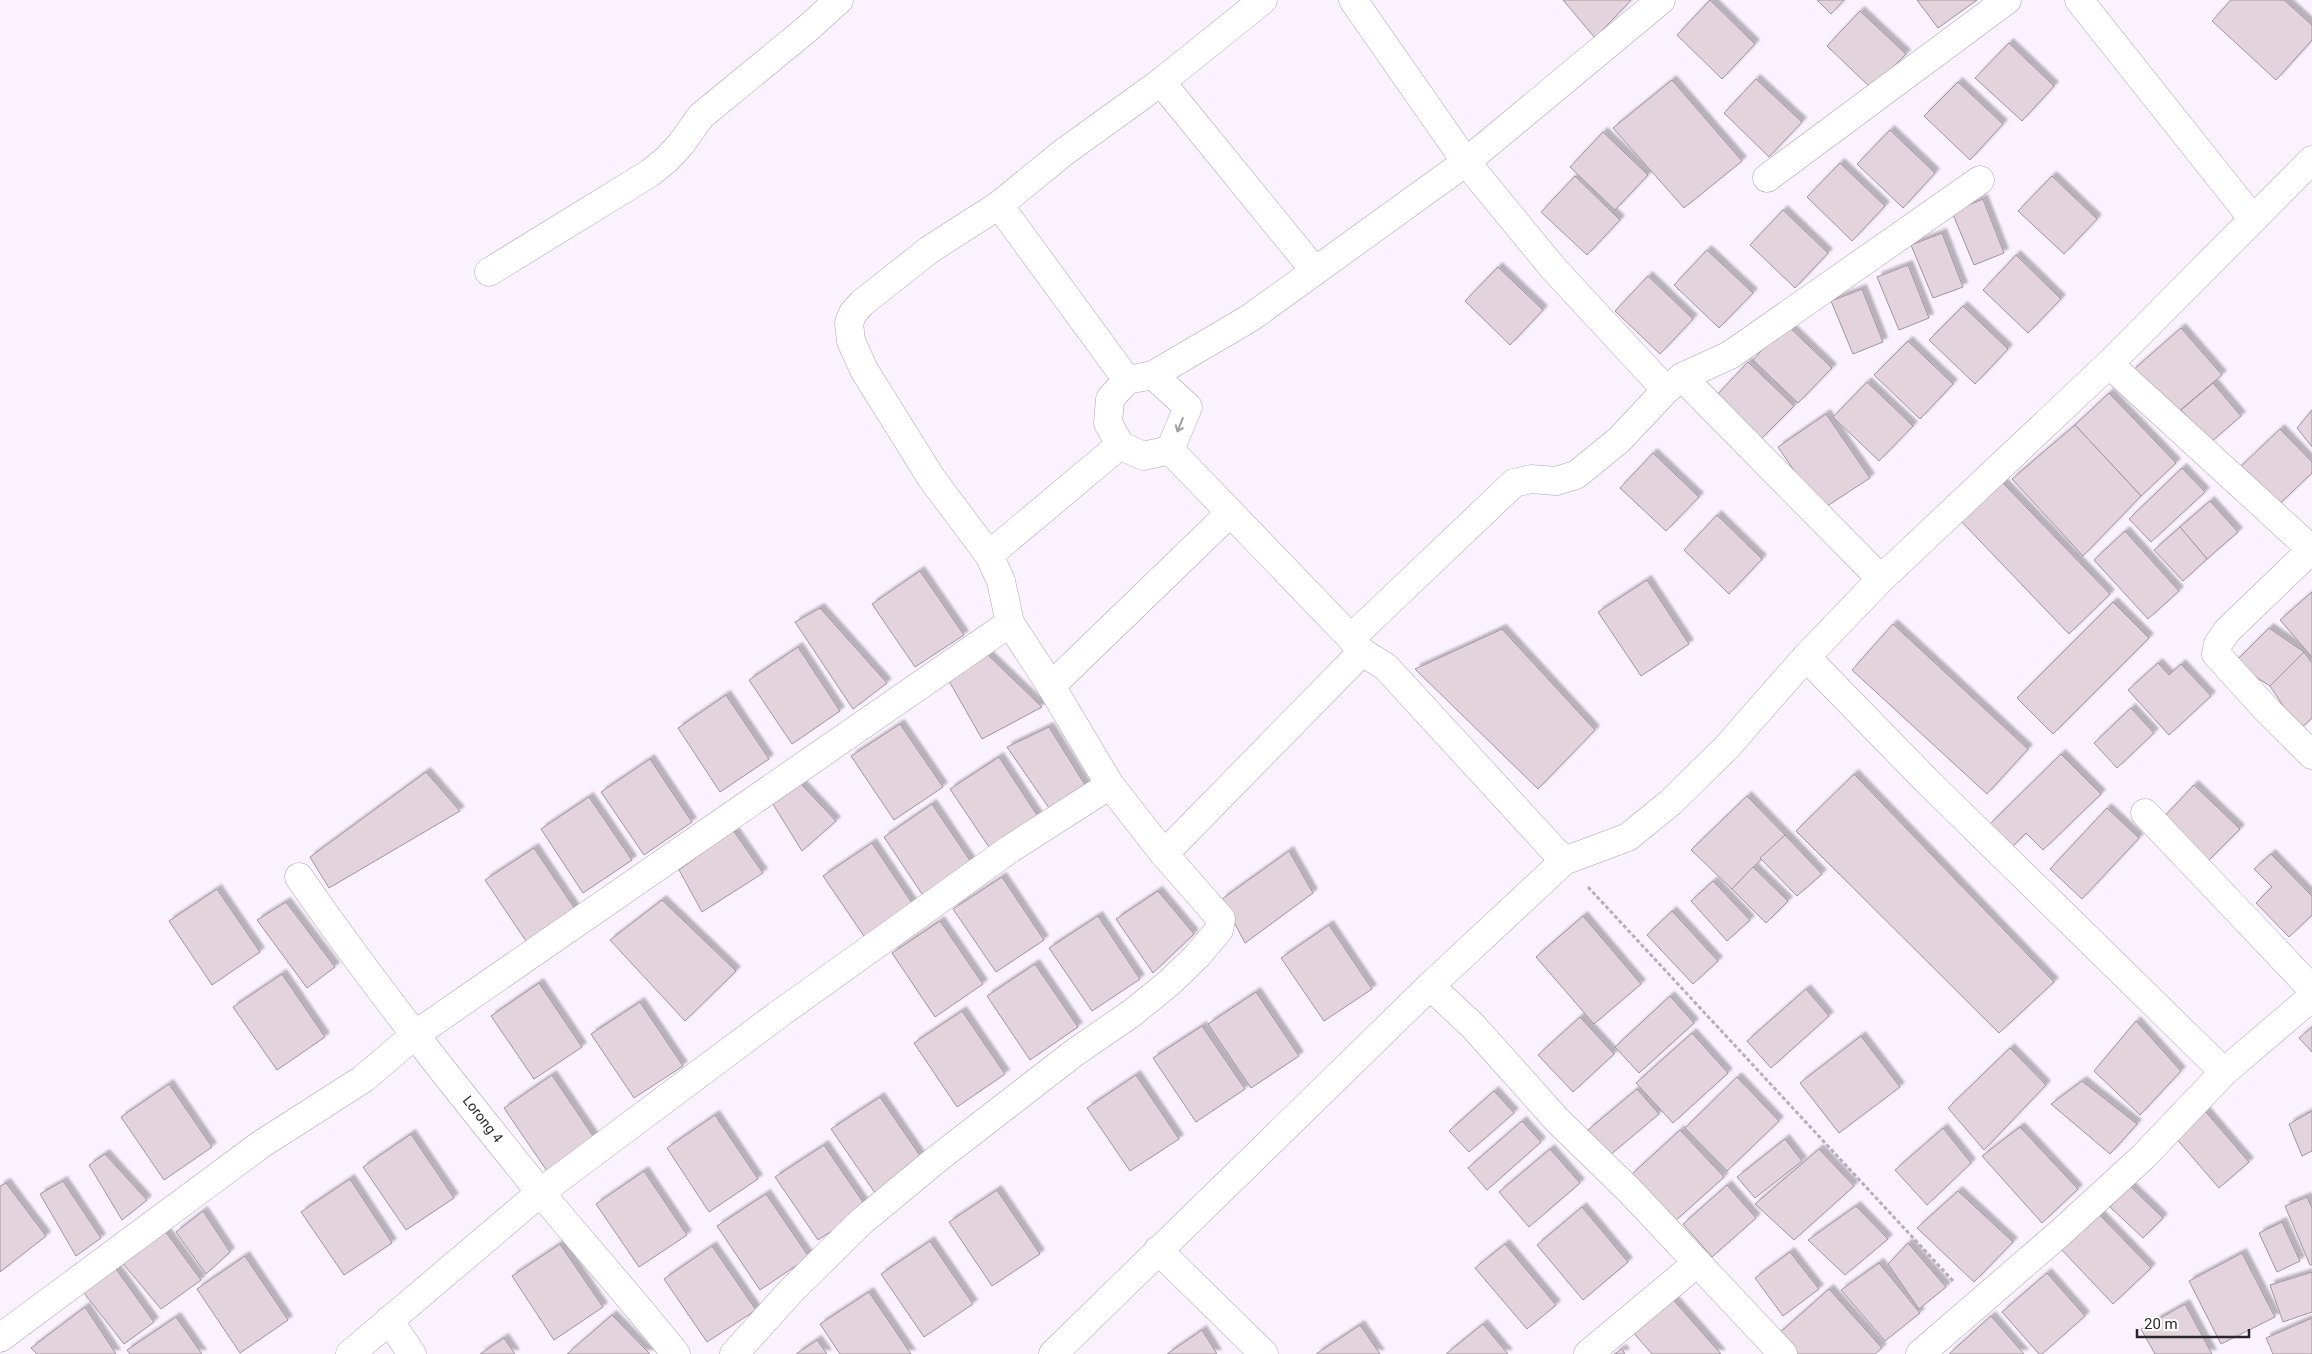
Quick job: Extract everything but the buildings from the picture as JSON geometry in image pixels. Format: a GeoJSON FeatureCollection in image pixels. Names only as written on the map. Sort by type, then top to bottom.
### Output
{"type":"FeatureCollection","features":[{"type":"Feature","properties":{"kind":"street"},"geometry":{"type":"LineString","coordinates":[[489,272],[650,172],[667,159],[702,116],[839,0]]}},
{"type":"Feature","properties":{"kind":"street"},"geometry":{"type":"LineString","coordinates":[[734,1354],[790,1292],[861,1222],[937,1159],[1132,1013],[1169,983],[1197,956],[1219,930],[1221,919],[1164,854],[1110,785],[1051,686],[1010,623],[1001,581],[989,555],[932,479],[864,370],[851,341],[849,323],[853,312],[862,303],[929,250],[999,205],[1064,152],[1161,82],[1263,0]]}},
{"type":"Feature","properties":{"kind":"street"},"geometry":{"type":"LineString","coordinates":[[1353,0],[1466,162],[1552,268],[1881,579]]}},
{"type":"Feature","properties":{"kind":"street"},"geometry":{"type":"LineString","coordinates":[[1170,450],[1143,456],[1120,445],[1108,422],[1110,399],[1140,378],[1250,318],[1466,162],[1661,0]]}},
{"type":"Feature","properties":{"kind":"street"},"geometry":{"type":"LineString","coordinates":[[1767,178],[2007,0]]}},
{"type":"Feature","properties":{"kind":"street"},"geometry":{"type":"LineString","coordinates":[[2080,0],[2253,219]]}},
{"type":"Feature","properties":{"kind":"street"},"geometry":{"type":"LineString","coordinates":[[1161,82],[1315,271]]}},
{"type":"Feature","properties":{"kind":"street"},"geometry":{"type":"LineString","coordinates":[[1053,1354],[1430,986],[1564,861],[1628,837],[1671,802],[1726,748],[1806,657],[1881,579],[2109,364],[2312,160]]}},
{"type":"Feature","properties":{"kind":"street"},"geometry":{"type":"LineString","coordinates":[[1164,854],[1356,645],[1514,483],[1531,479],[1556,481],[1576,475],[1619,440],[1674,383],[1730,355],[1980,180]]}},
{"type":"Feature","properties":{"kind":"street"},"geometry":{"type":"LineString","coordinates":[[999,205],[1140,378],[1188,407],[1170,450]]}},
{"type":"Feature","properties":{"kind":"street"},"geometry":{"type":"LineString","coordinates":[[2109,364],[2312,550],[2227,631],[2218,644],[2216,654],[2266,709],[2312,755]]}},
{"type":"Feature","properties":{"kind":"street"},"geometry":{"type":"LineString","coordinates":[[989,555],[1120,445]]}},
{"type":"Feature","properties":{"kind":"street"},"geometry":{"type":"LineString","coordinates":[[1170,450],[1356,645],[1386,667],[1564,861]]}},
{"type":"Feature","properties":{"kind":"street"},"geometry":{"type":"LineString","coordinates":[[1051,686],[1230,513]]}},
{"type":"Feature","properties":{"kind":"street"},"geometry":{"type":"LineString","coordinates":[[0,1338],[260,1145],[363,1078],[416,1034],[1010,623]]}},
{"type":"Feature","properties":{"kind":"street"},"geometry":{"type":"LineString","coordinates":[[1806,657],[1926,780],[2224,1072]]}},
{"type":"Feature","properties":{"kind":"street"},"geometry":{"type":"LineString","coordinates":[[350,1354],[541,1192],[787,1008],[1010,849],[1110,785]]}},
{"type":"Feature","properties":{"kind":"street"},"geometry":{"type":"LineString","coordinates":[[2145,813],[2312,989]]}},
{"type":"Feature","properties":{"kind":"street","name":"Lorong 4"},"geometry":{"type":"LineString","coordinates":[[299,877],[346,945],[416,1034],[541,1192],[676,1354]]}},
{"type":"Feature","properties":{"kind":"street"},"geometry":{"type":"LineString","coordinates":[[1430,986],[1472,1025],[1557,1120],[1629,1190],[1783,1354]]}},
{"type":"Feature","properties":{"kind":"street"},"geometry":{"type":"LineString","coordinates":[[1920,1354],[2143,1157],[2224,1072],[2312,997]]}},
{"type":"Feature","properties":{"kind":"street"},"geometry":{"type":"LineString","coordinates":[[1158,1250],[1264,1354]]}},
{"type":"Feature","properties":{"kind":"street"},"geometry":{"type":"LineString","coordinates":[[1588,1354],[1697,1263]]}},
{"type":"Feature","properties":{"kind":"street"},"geometry":{"type":"LineString","coordinates":[[388,1320],[412,1354]]}},
{"type":"Feature","properties":{"kind":"path"},"geometry":{"type":"LineString","coordinates":[[1564,861],[1976,1306]]}}]}
